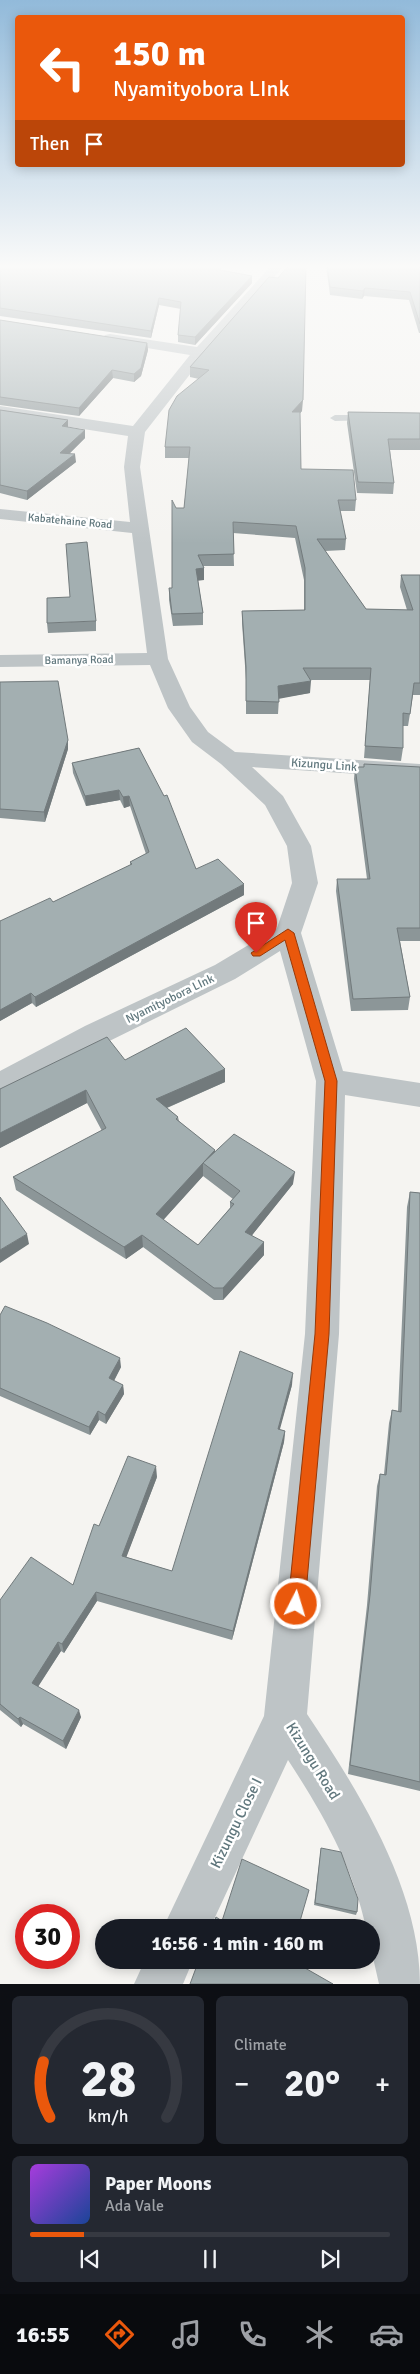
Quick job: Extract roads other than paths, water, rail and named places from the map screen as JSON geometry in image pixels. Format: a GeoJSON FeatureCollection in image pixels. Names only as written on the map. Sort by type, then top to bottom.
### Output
{"type":"FeatureCollection","features":[{"type":"Feature","properties":{"kind":"street"},"geometry":{"type":"LineString","coordinates":[[195,359],[137,432],[132,466],[158,659],[179,708],[200,737],[229,759],[275,801],[299,846],[305,883],[288,933]]}},
{"type":"Feature","properties":{"kind":"street"},"geometry":{"type":"LineString","coordinates":[[0,411],[137,432]]}},
{"type":"Feature","properties":{"kind":"street","name":"Kabatehaine Road"},"geometry":{"type":"LineString","coordinates":[[0,514],[140,528]]}},
{"type":"Feature","properties":{"kind":"street","name":"Bamanya Road"},"geometry":{"type":"LineString","coordinates":[[0,661],[158,659]]}},
{"type":"Feature","properties":{"kind":"street","name":"Kizungu Link"},"geometry":{"type":"LineString","coordinates":[[229,759],[420,771]]}},
{"type":"Feature","properties":{"kind":"street","name":"Kizungu Road"},"geometry":{"type":"LineString","coordinates":[[288,933],[331,1081],[322,1334],[286,1719],[326,1780],[360,1841],[385,1908],[403,1984]]}},
{"type":"Feature","properties":{"kind":"street","name":"Nyamityobora LInk"},"geometry":{"type":"LineString","coordinates":[[0,1084],[95,1034],[225,972],[288,933]]}},
{"type":"Feature","properties":{"kind":"street"},"geometry":{"type":"LineString","coordinates":[[331,1081],[420,1095]]}},
{"type":"Feature","properties":{"kind":"street","name":"Kizungu Close I"},"geometry":{"type":"LineString","coordinates":[[190,1919],[286,1719]]}},
{"type":"Feature","properties":{"kind":"street"},"geometry":{"type":"LineString","coordinates":[[158,1984],[166,1969]]}},
{"type":"Feature","properties":{"kind":"lane"},"geometry":{"type":"LineString","coordinates":[[335,418],[382,418]]}}]}
